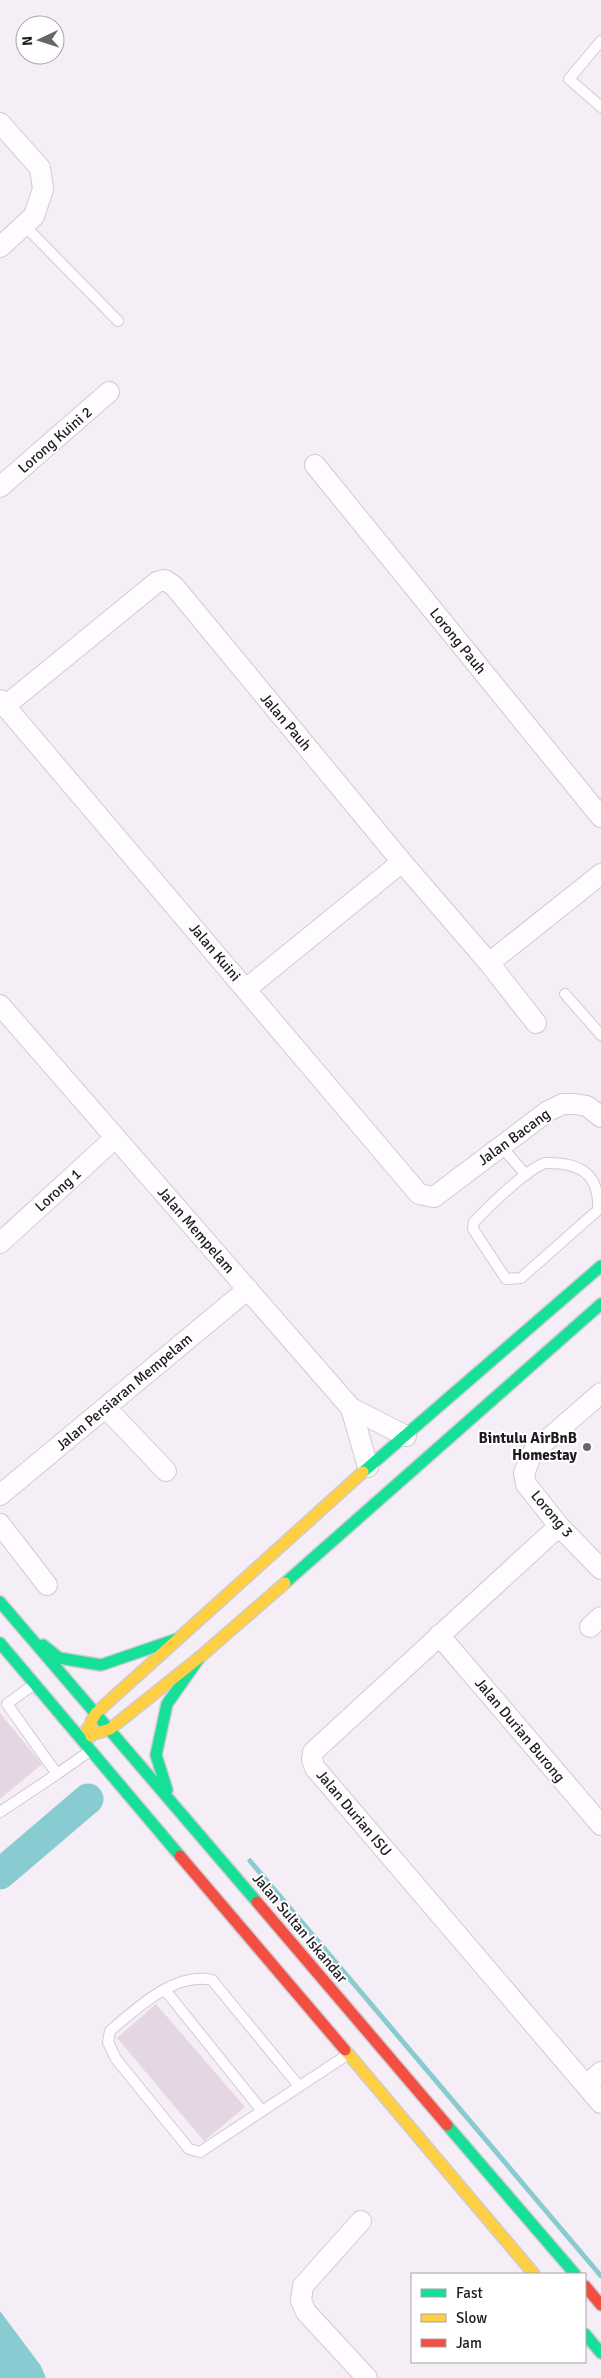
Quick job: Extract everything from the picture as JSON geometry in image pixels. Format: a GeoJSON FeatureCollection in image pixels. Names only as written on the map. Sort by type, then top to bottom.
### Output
{"type":"FeatureCollection","features":[{"type":"Feature","properties":{"kind":"main road"},"geometry":{"type":"LineString","coordinates":[[104,1767],[91,1731],[91,1722],[96,1713],[368,1467],[601,1266]]}},
{"type":"Feature","properties":{"kind":"main road"},"geometry":{"type":"LineString","coordinates":[[58,1711],[78,1725],[91,1731],[97,1733],[110,1729],[200,1657],[601,1304]]}},
{"type":"Feature","properties":{"kind":"main road","name":"Jalan Sultan Iskandar"},"geometry":{"type":"LineString","coordinates":[[0,1602],[169,1797],[574,2273]]}},
{"type":"Feature","properties":{"kind":"main road"},"geometry":{"type":"LineString","coordinates":[[23,1628],[59,1658],[100,1665],[178,1638]]}},
{"type":"Feature","properties":{"kind":"main road"},"geometry":{"type":"LineString","coordinates":[[0,1643],[533,2273]]}},
{"type":"Feature","properties":{"kind":"main road"},"geometry":{"type":"LineString","coordinates":[[169,1797],[156,1755],[167,1704],[200,1657]]}},
{"type":"Feature","properties":{"kind":"main road"},"geometry":{"type":"LineString","coordinates":[[586,2287],[601,2305]]}},
{"type":"Feature","properties":{"kind":"main road"},"geometry":{"type":"LineString","coordinates":[[586,2335],[601,2353]]}},
{"type":"Feature","properties":{"kind":"street"},"geometry":{"type":"LineString","coordinates":[[0,123],[40,168],[43,189],[34,216],[0,247]]}},
{"type":"Feature","properties":{"kind":"street","name":"Lorong Kuini 2"},"geometry":{"type":"LineString","coordinates":[[0,487],[109,392]]}},
{"type":"Feature","properties":{"kind":"street","name":"Lorong Pauh"},"geometry":{"type":"LineString","coordinates":[[315,465],[601,817]]}},
{"type":"Feature","properties":{"kind":"street","name":"Jalan Pauh"},"geometry":{"type":"LineString","coordinates":[[3,703],[157,582],[165,580],[174,586],[402,862],[489,963],[536,1023]]}},
{"type":"Feature","properties":{"kind":"street","name":"Jalan Kuini"},"geometry":{"type":"LineString","coordinates":[[3,703],[419,1194],[434,1197]]}},
{"type":"Feature","properties":{"kind":"street"},"geometry":{"type":"LineString","coordinates":[[246,989],[402,862]]}},
{"type":"Feature","properties":{"kind":"street"},"geometry":{"type":"LineString","coordinates":[[489,963],[601,874]]}},
{"type":"Feature","properties":{"kind":"street","name":"Jalan Mempelam"},"geometry":{"type":"LineString","coordinates":[[0,1005],[351,1408],[368,1467]]}},
{"type":"Feature","properties":{"kind":"street","name":"Jalan Bacang"},"geometry":{"type":"LineString","coordinates":[[434,1197],[500,1145],[548,1111],[563,1104],[587,1106],[601,1117]]}},
{"type":"Feature","properties":{"kind":"street","name":"Lorong 1"},"geometry":{"type":"LineString","coordinates":[[0,1243],[115,1138]]}},
{"type":"Feature","properties":{"kind":"street","name":"Jalan Persiaran Mempelam"},"geometry":{"type":"LineString","coordinates":[[0,1495],[248,1289]]}},
{"type":"Feature","properties":{"kind":"street","name":"Lorong 3"},"geometry":{"type":"LineString","coordinates":[[601,1393],[533,1452],[524,1473],[526,1484],[560,1526],[601,1569]]}},
{"type":"Feature","properties":{"kind":"street"},"geometry":{"type":"LineString","coordinates":[[106,1408],[166,1471]]}},
{"type":"Feature","properties":{"kind":"street"},"geometry":{"type":"LineString","coordinates":[[351,1408],[406,1436]]}},
{"type":"Feature","properties":{"kind":"street"},"geometry":{"type":"LineString","coordinates":[[0,1524],[47,1585]]}},
{"type":"Feature","properties":{"kind":"street","name":"Jalan Durian ISU"},"geometry":{"type":"LineString","coordinates":[[560,1526],[313,1752],[312,1760],[315,1768],[594,2079],[601,2103]]}},
{"type":"Feature","properties":{"kind":"street","name":"Jalan Durian Burong"},"geometry":{"type":"LineString","coordinates":[[439,1635],[601,1826]]}},
{"type":"Feature","properties":{"kind":"street"},"geometry":{"type":"LineString","coordinates":[[361,2221],[303,2286],[301,2301],[306,2312],[363,2374]]}},
{"type":"Feature","properties":{"kind":"lane"},"geometry":{"type":"LineString","coordinates":[[601,41],[569,79],[601,107]]}},
{"type":"Feature","properties":{"kind":"lane"},"geometry":{"type":"LineString","coordinates":[[24,225],[118,321]]}},
{"type":"Feature","properties":{"kind":"lane"},"geometry":{"type":"LineString","coordinates":[[565,994],[601,1034]]}},
{"type":"Feature","properties":{"kind":"lane"},"geometry":{"type":"LineString","coordinates":[[500,1145],[526,1175]]}},
{"type":"Feature","properties":{"kind":"lane"},"geometry":{"type":"LineString","coordinates":[[545,1163],[572,1164],[590,1177],[599,1192],[598,1210],[521,1278],[511,1280],[506,1278],[473,1229],[474,1222],[526,1175],[537,1166],[545,1163]]}},
{"type":"Feature","properties":{"kind":"lane"},"geometry":{"type":"LineString","coordinates":[[35,1684],[4,1706],[57,1774]]}},
{"type":"Feature","properties":{"kind":"lane"},"geometry":{"type":"LineString","coordinates":[[0,1812],[91,1750]]}},
{"type":"Feature","properties":{"kind":"lane"},"geometry":{"type":"LineString","coordinates":[[299,2086],[212,1980],[199,1977],[151,1996],[110,2031],[108,2042],[116,2059],[189,2149],[200,2152],[348,2055]]}},
{"type":"Feature","properties":{"kind":"lane"},"geometry":{"type":"LineString","coordinates":[[165,1990],[262,2111]]}},
{"type":"Feature","properties":{"kind":"water"},"geometry":{"type":"Polygon","coordinates":[[[0,2311],[41,2366],[46,2378],[0,2378],[0,2311]]]}},
{"type":"Feature","properties":{"kind":"building"},"geometry":{"type":"Polygon","coordinates":[[[0,1713],[42,1764],[0,1799],[0,1713]]]}},
{"type":"Feature","properties":{"kind":"building"},"geometry":{"type":"Polygon","coordinates":[[[156,2004],[245,2107],[204,2141],[117,2038],[156,2004]]]}},
{"type":"Feature","properties":{"kind":"waterway"},"geometry":{"type":"LineString","coordinates":[[0,1874],[88,1799]]}},
{"type":"Feature","properties":{"kind":"waterway"},"geometry":{"type":"LineString","coordinates":[[250,1861],[601,2276]]}},
{"type":"Feature","properties":{"kind":"traffic: fast"},"geometry":{"type":"LineString","coordinates":[[363,1472],[601,1266]]}},
{"type":"Feature","properties":{"kind":"traffic: fast"},"geometry":{"type":"LineString","coordinates":[[285,1583],[601,1304]]}},
{"type":"Feature","properties":{"kind":"traffic: fast"},"geometry":{"type":"LineString","coordinates":[[0,1602],[257,1902]]}},
{"type":"Feature","properties":{"kind":"traffic: fast"},"geometry":{"type":"LineString","coordinates":[[43,1645],[59,1658],[101,1665],[177,1639]]}},
{"type":"Feature","properties":{"kind":"traffic: fast"},"geometry":{"type":"LineString","coordinates":[[0,1643],[180,1856]]}},
{"type":"Feature","properties":{"kind":"traffic: fast"},"geometry":{"type":"LineString","coordinates":[[167,1790],[156,1755],[167,1704],[200,1657]]}},
{"type":"Feature","properties":{"kind":"traffic: fast"},"geometry":{"type":"LineString","coordinates":[[447,2125],[574,2273]]}},
{"type":"Feature","properties":{"kind":"traffic: fast"},"geometry":{"type":"LineString","coordinates":[[586,2335],[601,2353]]}},
{"type":"Feature","properties":{"kind":"traffic: slow"},"geometry":{"type":"LineString","coordinates":[[91,1736],[91,1722],[96,1713],[363,1472]]}},
{"type":"Feature","properties":{"kind":"traffic: slow"},"geometry":{"type":"LineString","coordinates":[[87,1729],[97,1733],[110,1729],[200,1657],[285,1583]]}},
{"type":"Feature","properties":{"kind":"traffic: slow"},"geometry":{"type":"LineString","coordinates":[[345,2050],[533,2273]]}},
{"type":"Feature","properties":{"kind":"traffic: jam"},"geometry":{"type":"LineString","coordinates":[[180,1856],[345,2050]]}},
{"type":"Feature","properties":{"kind":"traffic: jam"},"geometry":{"type":"LineString","coordinates":[[257,1902],[447,2125]]}},
{"type":"Feature","properties":{"kind":"traffic: jam"},"geometry":{"type":"LineString","coordinates":[[586,2287],[601,2305]]}},
{"type":"Feature","properties":{"kind":"place","name":"Bintulu AirBnB Homestay"},"geometry":{"type":"Point","coordinates":[587,1447]}}]}
